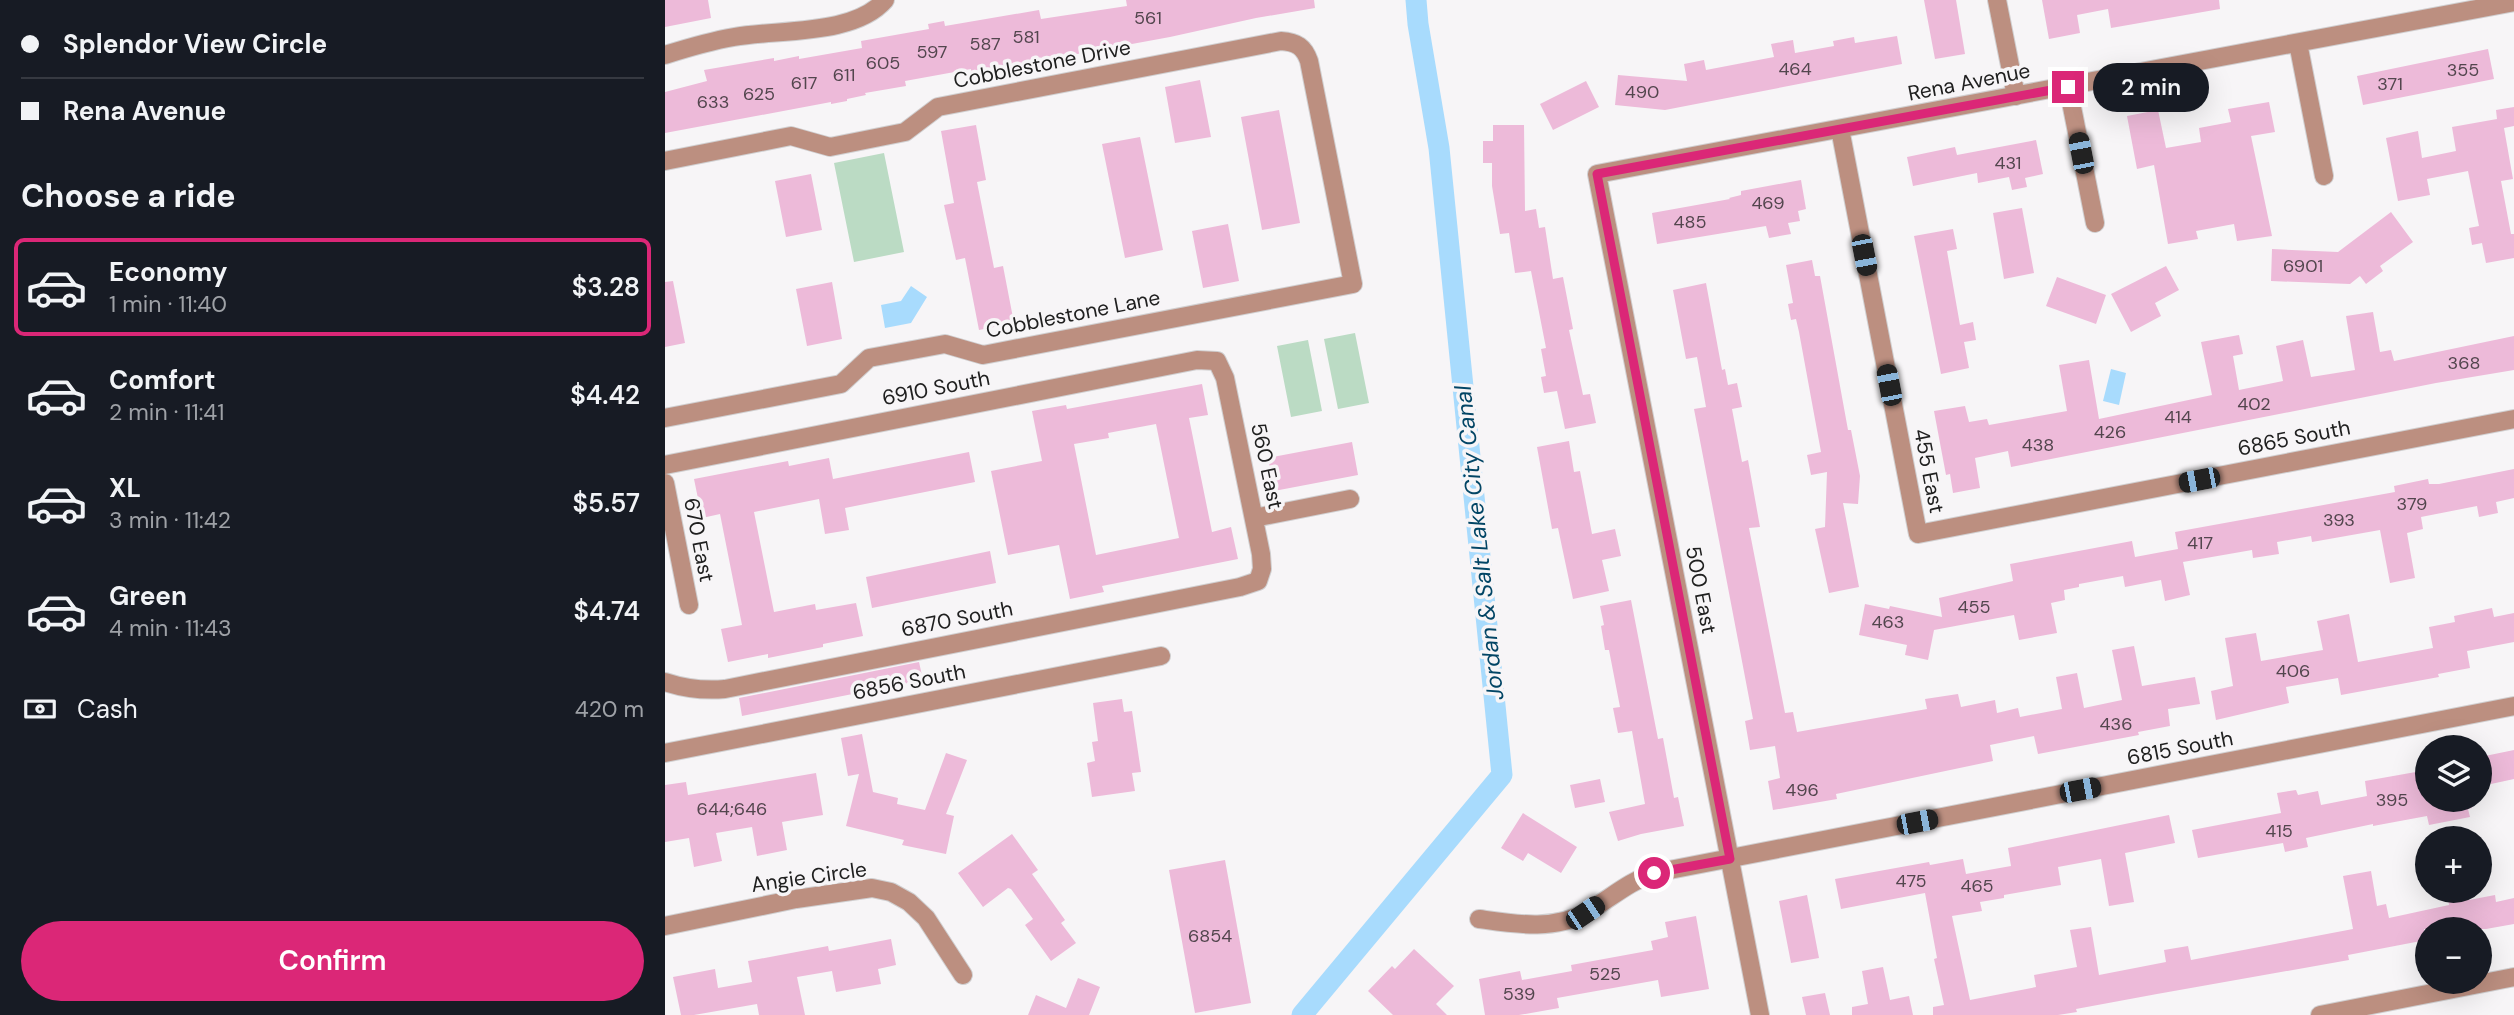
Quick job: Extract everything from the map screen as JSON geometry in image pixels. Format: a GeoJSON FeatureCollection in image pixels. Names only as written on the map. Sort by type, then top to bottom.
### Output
{"type":"FeatureCollection","features":[{"type":"Feature","properties":{"kind":"street"},"geometry":{"type":"LineString","coordinates":[[665,55],[732,37],[838,24],[864,16],[885,0]]}},
{"type":"Feature","properties":{"kind":"street"},"geometry":{"type":"LineString","coordinates":[[1997,0],[2016,96]]}},
{"type":"Feature","properties":{"kind":"street","name":"Rena Avenue"},"geometry":{"type":"LineString","coordinates":[[1597,174],[2514,2]]}},
{"type":"Feature","properties":{"kind":"street","name":"Cobblestone Drive"},"geometry":{"type":"LineString","coordinates":[[665,161],[791,136],[829,147],[842,145],[905,132],[938,107],[1282,41],[1300,45],[1306,52],[1324,137]]}},
{"type":"Feature","properties":{"kind":"street"},"geometry":{"type":"LineString","coordinates":[[2298,43],[2324,176]]}},
{"type":"Feature","properties":{"kind":"street"},"geometry":{"type":"LineString","coordinates":[[2068,87],[2095,223]]}},
{"type":"Feature","properties":{"kind":"street","name":"455 East"},"geometry":{"type":"LineString","coordinates":[[1840,129],[1918,534]]}},
{"type":"Feature","properties":{"kind":"street","name":"Cobblestone Lane"},"geometry":{"type":"LineString","coordinates":[[665,418],[841,384],[869,358],[945,344],[983,355],[1353,284],[1324,137]]}},
{"type":"Feature","properties":{"kind":"street","name":"500 East"},"geometry":{"type":"LineString","coordinates":[[1597,174],[1760,1015]]}},
{"type":"Feature","properties":{"kind":"street","name":"6910 South"},"geometry":{"type":"LineString","coordinates":[[665,464],[1197,360],[1217,361]]}},
{"type":"Feature","properties":{"kind":"street","name":"560 East"},"geometry":{"type":"LineString","coordinates":[[1217,361],[1225,377],[1254,518],[1262,569],[1258,581]]}},
{"type":"Feature","properties":{"kind":"street","name":"6865 South"},"geometry":{"type":"LineString","coordinates":[[1918,534],[2514,419]]}},
{"type":"Feature","properties":{"kind":"street","name":"670 East"},"geometry":{"type":"LineString","coordinates":[[665,483],[689,605]]}},
{"type":"Feature","properties":{"kind":"street"},"geometry":{"type":"LineString","coordinates":[[1254,518],[1350,499]]}},
{"type":"Feature","properties":{"kind":"street","name":"6870 South"},"geometry":{"type":"LineString","coordinates":[[665,682],[695,690],[725,688],[1240,587],[1258,581]]}},
{"type":"Feature","properties":{"kind":"street","name":"6856 South"},"geometry":{"type":"LineString","coordinates":[[665,753],[1161,656]]}},
{"type":"Feature","properties":{"kind":"street","name":"6815 South"},"geometry":{"type":"LineString","coordinates":[[1479,919],[1525,925],[1548,924],[1585,913],[1638,879],[2514,706]]}},
{"type":"Feature","properties":{"kind":"street","name":"Angie Circle"},"geometry":{"type":"LineString","coordinates":[[665,926],[796,899],[872,888],[891,892],[909,902],[926,918],[963,975]]}},
{"type":"Feature","properties":{"kind":"street"},"geometry":{"type":"LineString","coordinates":[[2321,1015],[2514,977]]}},
{"type":"Feature","properties":{"kind":"green space"},"geometry":{"type":"Polygon","coordinates":[[[884,153],[904,252],[854,262],[834,163],[884,153]]]}},
{"type":"Feature","properties":{"kind":"green space"},"geometry":{"type":"Polygon","coordinates":[[[1355,333],[1369,403],[1338,409],[1324,339],[1355,333]]]}},
{"type":"Feature","properties":{"kind":"green space"},"geometry":{"type":"Polygon","coordinates":[[[1308,340],[1322,411],[1291,417],[1277,346],[1308,340]]]}},
{"type":"Feature","properties":{"kind":"water"},"geometry":{"type":"Polygon","coordinates":[[[911,286],[927,297],[911,323],[885,328],[881,305],[901,301],[911,286]]]}},
{"type":"Feature","properties":{"kind":"water"},"geometry":{"type":"Polygon","coordinates":[[[2111,369],[2126,373],[2119,405],[2103,401],[2111,369]]]}},
{"type":"Feature","properties":{"kind":"building"},"geometry":{"type":"Polygon","coordinates":[[[665,0],[708,0],[711,18],[665,27],[665,0]]]}},
{"type":"Feature","properties":{"kind":"building"},"geometry":{"type":"Polygon","coordinates":[[[1126,0],[1314,0],[1315,8],[1007,67],[971,73],[971,69],[905,81],[906,86],[865,93],[866,95],[847,101],[665,133],[665,92],[707,81],[704,70],[774,58],[774,61],[799,56],[799,59],[862,48],[861,41],[929,29],[928,24],[944,21],[945,26],[1039,10],[1041,19],[1127,6],[1126,0]]]}},
{"type":"Feature","properties":{"kind":"building"},"geometry":{"type":"Polygon","coordinates":[[[1924,0],[1956,0],[1965,54],[1935,59],[1924,0]]]}},
{"type":"Feature","properties":{"kind":"building"},"geometry":{"type":"Polygon","coordinates":[[[2042,0],[2219,0],[2220,9],[2111,28],[2108,9],[2077,15],[2080,33],[2049,39],[2042,0]]]}},
{"type":"Feature","properties":{"kind":"building"},"geometry":{"type":"Polygon","coordinates":[[[1897,36],[1902,64],[1665,110],[1615,105],[1618,75],[1687,81],[1684,64],[1704,60],[1706,70],[1774,57],[1771,44],[1793,40],[1795,53],[1834,46],[1833,41],[1854,37],[1855,43],[1897,36]]]}},
{"type":"Feature","properties":{"kind":"building"},"geometry":{"type":"Polygon","coordinates":[[[2488,49],[2494,79],[2363,105],[2357,76],[2488,49]]]}},
{"type":"Feature","properties":{"kind":"building"},"geometry":{"type":"Polygon","coordinates":[[[1200,80],[1211,137],[1175,143],[1165,87],[1200,80]]]}},
{"type":"Feature","properties":{"kind":"building"},"geometry":{"type":"Polygon","coordinates":[[[1586,81],[1599,107],[1553,130],[1540,104],[1586,81]]]}},
{"type":"Feature","properties":{"kind":"building"},"geometry":{"type":"Polygon","coordinates":[[[2269,102],[2275,132],[2251,136],[2272,236],[2237,241],[2234,224],[2196,231],[2198,239],[2168,244],[2154,165],[2137,169],[2127,116],[2158,110],[2166,148],[2201,142],[2199,128],[2231,122],[2228,109],[2269,102]]]}},
{"type":"Feature","properties":{"kind":"building"},"geometry":{"type":"Polygon","coordinates":[[[2514,107],[2514,126],[2504,128],[2513,179],[2501,181],[2511,234],[2514,234],[2514,258],[2486,263],[2482,243],[2472,245],[2469,228],[2479,226],[2468,171],[2427,179],[2430,195],[2398,201],[2386,138],[2418,131],[2422,158],[2456,151],[2452,127],[2497,119],[2496,110],[2514,107]]]}},
{"type":"Feature","properties":{"kind":"building"},"geometry":{"type":"Polygon","coordinates":[[[1279,110],[1300,223],[1262,230],[1241,117],[1279,110]]]}},
{"type":"Feature","properties":{"kind":"building"},"geometry":{"type":"Polygon","coordinates":[[[976,125],[986,180],[977,182],[994,268],[1003,266],[1014,323],[979,330],[965,258],[956,260],[944,205],[954,203],[941,131],[976,125]]]}},
{"type":"Feature","properties":{"kind":"building"},"geometry":{"type":"Polygon","coordinates":[[[1493,125],[1524,125],[1525,211],[1536,209],[1539,228],[1545,227],[1553,279],[1563,277],[1573,329],[1569,330],[1583,395],[1590,394],[1596,423],[1565,429],[1557,391],[1544,393],[1541,377],[1546,376],[1541,349],[1546,348],[1531,271],[1515,273],[1509,233],[1500,234],[1492,186],[1492,163],[1483,163],[1483,141],[1493,141],[1493,125]]]}},
{"type":"Feature","properties":{"kind":"building"},"geometry":{"type":"Polygon","coordinates":[[[1140,137],[1163,250],[1125,258],[1102,144],[1140,137]]]}},
{"type":"Feature","properties":{"kind":"building"},"geometry":{"type":"Polygon","coordinates":[[[2036,140],[2043,174],[2025,178],[2027,187],[2012,190],[2009,177],[1978,183],[1977,173],[1913,186],[1907,157],[1955,147],[1957,155],[2036,140]]]}},
{"type":"Feature","properties":{"kind":"building"},"geometry":{"type":"Polygon","coordinates":[[[811,174],[822,230],[786,237],[775,181],[811,174]]]}},
{"type":"Feature","properties":{"kind":"building"},"geometry":{"type":"Polygon","coordinates":[[[1801,180],[1806,209],[1798,211],[1800,221],[1788,223],[1791,234],[1769,238],[1766,226],[1657,244],[1652,213],[1730,199],[1741,195],[1741,191],[1801,180]]]}},
{"type":"Feature","properties":{"kind":"building"},"geometry":{"type":"Polygon","coordinates":[[[2022,208],[2034,273],[2004,279],[1993,213],[2022,208]]]}},
{"type":"Feature","properties":{"kind":"building"},"geometry":{"type":"Polygon","coordinates":[[[2391,212],[2413,242],[2380,266],[2383,271],[2366,284],[2360,276],[2350,284],[2271,281],[2272,249],[2338,252],[2391,212]]]}},
{"type":"Feature","properties":{"kind":"building"},"geometry":{"type":"Polygon","coordinates":[[[1228,224],[1239,281],[1203,288],[1192,231],[1228,224]]]}},
{"type":"Feature","properties":{"kind":"building"},"geometry":{"type":"Polygon","coordinates":[[[1953,229],[1957,249],[1947,251],[1960,325],[1973,322],[1976,340],[1964,342],[1969,368],[1941,374],[1914,236],[1953,229]]]}},
{"type":"Feature","properties":{"kind":"building"},"geometry":{"type":"Polygon","coordinates":[[[1812,260],[1815,276],[1820,276],[1848,430],[1851,430],[1860,476],[1858,504],[1843,503],[1859,587],[1829,593],[1815,529],[1825,527],[1827,472],[1811,475],[1807,455],[1821,452],[1799,332],[1796,319],[1791,320],[1788,304],[1793,303],[1786,265],[1812,260]]]}},
{"type":"Feature","properties":{"kind":"building"},"geometry":{"type":"Polygon","coordinates":[[[2166,266],[2179,290],[2155,303],[2161,316],[2131,332],[2111,294],[2166,266]]]}},
{"type":"Feature","properties":{"kind":"building"},"geometry":{"type":"Polygon","coordinates":[[[2057,277],[2106,295],[2096,324],[2046,306],[2057,277]]]}},
{"type":"Feature","properties":{"kind":"building"},"geometry":{"type":"Polygon","coordinates":[[[673,281],[685,343],[665,347],[665,282],[673,281]]]}},
{"type":"Feature","properties":{"kind":"building"},"geometry":{"type":"Polygon","coordinates":[[[832,282],[842,339],[807,346],[796,289],[832,282]]]}},
{"type":"Feature","properties":{"kind":"building"},"geometry":{"type":"Polygon","coordinates":[[[1706,283],[1722,370],[1725,369],[1728,385],[1737,383],[1742,407],[1732,409],[1742,462],[1748,460],[1760,527],[1749,528],[1785,713],[1793,712],[1797,732],[1927,709],[1925,699],[1958,694],[1961,707],[1995,700],[1997,713],[2018,708],[2020,717],[2062,709],[2056,677],[2077,673],[2084,708],[2122,700],[2112,650],[2134,646],[2142,686],[2195,677],[2200,704],[2168,709],[2170,726],[2138,732],[2139,735],[2038,754],[2034,736],[1990,745],[1993,761],[1836,794],[1837,799],[1773,810],[1768,781],[1780,778],[1775,746],[1750,750],[1745,721],[1753,719],[1694,409],[1706,407],[1697,357],[1686,359],[1673,290],[1706,283]]]}},
{"type":"Feature","properties":{"kind":"building"},"geometry":{"type":"Polygon","coordinates":[[[2373,312],[2380,352],[2391,350],[2394,361],[2514,336],[2514,370],[2011,467],[2008,451],[1975,458],[1980,488],[1953,493],[1950,474],[1946,475],[1934,411],[1965,406],[1969,422],[1987,419],[1989,425],[2067,411],[2059,365],[2089,360],[2099,419],[2212,395],[2201,342],[2239,335],[2243,354],[2233,356],[2239,390],[2283,381],[2276,346],[2303,340],[2311,377],[2355,370],[2346,316],[2373,312]]]}},
{"type":"Feature","properties":{"kind":"building"},"geometry":{"type":"Polygon","coordinates":[[[1202,384],[1208,415],[1189,418],[1212,532],[1231,527],[1238,559],[1102,586],[1104,592],[1070,599],[1059,545],[1008,555],[991,471],[1042,461],[1032,411],[1066,405],[1067,409],[1202,384]],[[1156,424],[1108,433],[1109,438],[1074,444],[1096,555],[1179,538],[1156,424]]]}},
{"type":"Feature","properties":{"kind":"building"},"geometry":{"type":"Polygon","coordinates":[[[1569,441],[1574,472],[1580,471],[1592,534],[1615,529],[1621,556],[1602,560],[1609,591],[1573,599],[1558,528],[1552,529],[1537,447],[1569,441]]]}},
{"type":"Feature","properties":{"kind":"building"},"geometry":{"type":"Polygon","coordinates":[[[1352,442],[1358,475],[1274,491],[1268,458],[1352,442]]]}},
{"type":"Feature","properties":{"kind":"building"},"geometry":{"type":"Polygon","coordinates":[[[969,452],[975,482],[845,508],[849,530],[825,534],[819,499],[754,512],[774,612],[815,604],[816,610],[856,603],[863,636],[768,658],[768,654],[728,662],[721,629],[742,625],[720,514],[702,518],[694,479],[788,461],[789,466],[829,458],[833,479],[969,452]]]}},
{"type":"Feature","properties":{"kind":"building"},"geometry":{"type":"Polygon","coordinates":[[[2514,469],[2514,498],[2496,502],[2498,513],[2479,517],[2477,506],[2421,517],[2423,529],[2407,533],[2415,578],[2390,583],[2380,530],[2312,542],[2311,536],[2277,542],[2279,554],[2253,558],[2252,550],[2183,562],[2190,595],[2165,601],[2161,580],[2125,587],[2123,576],[2079,584],[2079,587],[2064,590],[2065,600],[2051,603],[2057,633],[2019,640],[2014,615],[1934,630],[1928,660],[1905,655],[1907,645],[1859,635],[1865,604],[1889,609],[1890,606],[1942,617],[1939,598],[2013,581],[2010,564],[2132,541],[2135,557],[2178,549],[2175,532],[2395,492],[2394,486],[2428,479],[2429,484],[2439,484],[2514,469]]]}},
{"type":"Feature","properties":{"kind":"building"},"geometry":{"type":"Polygon","coordinates":[[[990,551],[996,583],[872,608],[866,577],[990,551]]]}},
{"type":"Feature","properties":{"kind":"building"},"geometry":{"type":"Polygon","coordinates":[[[1631,600],[1658,739],[1663,738],[1674,798],[1678,797],[1684,826],[1618,841],[1609,812],[1645,804],[1632,731],[1618,733],[1613,708],[1620,707],[1609,650],[1605,650],[1600,606],[1631,600]]]}},
{"type":"Feature","properties":{"kind":"building"},"geometry":{"type":"Polygon","coordinates":[[[2492,608],[2494,617],[2514,613],[2514,642],[2467,651],[2470,668],[2438,674],[2439,677],[2341,695],[2338,678],[2286,687],[2289,703],[2216,720],[2211,691],[2233,686],[2225,638],[2256,633],[2261,661],[2323,650],[2317,621],[2349,614],[2358,662],[2433,648],[2429,627],[2455,622],[2454,616],[2492,608]]]}},
{"type":"Feature","properties":{"kind":"building"},"geometry":{"type":"Polygon","coordinates":[[[919,662],[923,680],[742,716],[739,698],[919,662]]]}},
{"type":"Feature","properties":{"kind":"building"},"geometry":{"type":"Polygon","coordinates":[[[1122,699],[1124,712],[1132,711],[1141,772],[1132,773],[1135,791],[1092,797],[1087,763],[1095,761],[1092,742],[1098,741],[1093,703],[1122,699]]]}},
{"type":"Feature","properties":{"kind":"building"},"geometry":{"type":"Polygon","coordinates":[[[862,734],[873,792],[898,798],[897,804],[925,810],[946,753],[967,760],[946,814],[954,816],[946,854],[902,845],[904,840],[846,826],[859,774],[848,776],[841,738],[862,734]]]}},
{"type":"Feature","properties":{"kind":"building"},"geometry":{"type":"Polygon","coordinates":[[[2514,750],[2514,779],[2492,784],[2492,755],[2514,750]]]}},
{"type":"Feature","properties":{"kind":"building"},"geometry":{"type":"Polygon","coordinates":[[[2415,772],[2415,812],[2469,812],[2470,817],[2429,825],[2427,816],[2373,824],[2306,838],[2308,847],[2285,852],[2283,843],[2198,858],[2192,830],[2281,813],[2277,793],[2296,790],[2298,795],[2318,791],[2321,805],[2367,796],[2365,781],[2415,772]]]}},
{"type":"Feature","properties":{"kind":"building"},"geometry":{"type":"Polygon","coordinates":[[[816,773],[823,815],[782,822],[787,850],[757,856],[752,827],[716,833],[722,861],[694,867],[689,838],[665,842],[665,785],[686,782],[688,795],[816,773]]]}},
{"type":"Feature","properties":{"kind":"building"},"geometry":{"type":"Polygon","coordinates":[[[1600,779],[1605,802],[1575,808],[1570,785],[1600,779]]]}},
{"type":"Feature","properties":{"kind":"building"},"geometry":{"type":"Polygon","coordinates":[[[1523,813],[1577,847],[1561,873],[1528,853],[1523,861],[1501,848],[1523,813]]]}},
{"type":"Feature","properties":{"kind":"building"},"geometry":{"type":"Polygon","coordinates":[[[2169,815],[2175,843],[2125,853],[2134,902],[2109,906],[2101,859],[2058,867],[2061,885],[2004,895],[2004,898],[1980,902],[1982,911],[1952,916],[1970,1000],[2036,987],[2034,975],[2077,967],[2070,930],[2091,927],[2099,975],[2166,962],[2164,950],[2188,946],[2191,960],[2353,929],[2343,876],[2371,871],[2377,906],[2386,904],[2389,918],[2449,903],[2492,903],[2492,896],[2495,895],[2496,902],[2514,898],[2514,924],[2492,928],[2492,917],[2415,917],[2415,942],[2348,955],[2349,960],[2076,1009],[2077,1012],[2058,1015],[1933,1015],[1933,1007],[1944,1005],[1934,959],[1937,958],[1925,893],[1841,909],[1835,879],[1929,862],[1930,865],[1963,859],[1966,874],[2011,866],[2008,848],[2169,815]]]}},
{"type":"Feature","properties":{"kind":"building"},"geometry":{"type":"Polygon","coordinates":[[[1012,834],[1038,870],[1032,874],[1065,920],[1061,923],[1076,943],[1051,961],[1025,925],[1033,919],[1011,889],[1008,888],[983,907],[958,873],[1012,834]]]}},
{"type":"Feature","properties":{"kind":"building"},"geometry":{"type":"Polygon","coordinates":[[[1225,860],[1251,1003],[1195,1013],[1169,870],[1225,860]]]}},
{"type":"Feature","properties":{"kind":"building"},"geometry":{"type":"Polygon","coordinates":[[[1807,895],[1819,958],[1791,963],[1779,901],[1807,895]]]}},
{"type":"Feature","properties":{"kind":"building"},"geometry":{"type":"Polygon","coordinates":[[[1696,916],[1709,989],[1661,997],[1658,980],[1557,998],[1559,1008],[1519,1015],[1485,1015],[1479,979],[1520,971],[1522,980],[1572,971],[1571,965],[1653,950],[1651,941],[1668,937],[1665,922],[1696,916]]]}},
{"type":"Feature","properties":{"kind":"building"},"geometry":{"type":"Polygon","coordinates":[[[891,939],[896,965],[878,969],[881,984],[836,992],[832,971],[797,977],[805,1015],[759,1015],[757,1004],[681,1015],[673,977],[715,969],[718,988],[752,982],[748,961],[828,946],[829,951],[891,939]]]}},
{"type":"Feature","properties":{"kind":"building"},"geometry":{"type":"Polygon","coordinates":[[[1414,949],[1454,986],[1436,1004],[1447,1015],[1393,1015],[1368,991],[1392,966],[1395,969],[1414,949]]]}},
{"type":"Feature","properties":{"kind":"building"},"geometry":{"type":"Polygon","coordinates":[[[1883,967],[1890,1000],[1909,996],[1913,1015],[1852,1015],[1852,1007],[1868,1004],[1862,971],[1883,967]]]}},
{"type":"Feature","properties":{"kind":"building"},"geometry":{"type":"Polygon","coordinates":[[[1078,978],[1100,987],[1089,1015],[1028,1015],[1036,995],[1066,1008],[1078,978]]]}},
{"type":"Feature","properties":{"kind":"building"},"geometry":{"type":"Polygon","coordinates":[[[1825,993],[1830,1015],[1806,1015],[1802,997],[1825,993]]]}},
{"type":"Feature","properties":{"kind":"waterway","name":"Jordan & Salt Lake City Canal"},"geometry":{"type":"LineString","coordinates":[[1302,1015],[1502,775],[1439,148],[1416,0]]}},
{"type":"Feature","properties":{"kind":"route"},"geometry":{"type":"LineString","coordinates":[[1654,873],[1730,859],[1597,174],[2068,87]]}}]}
